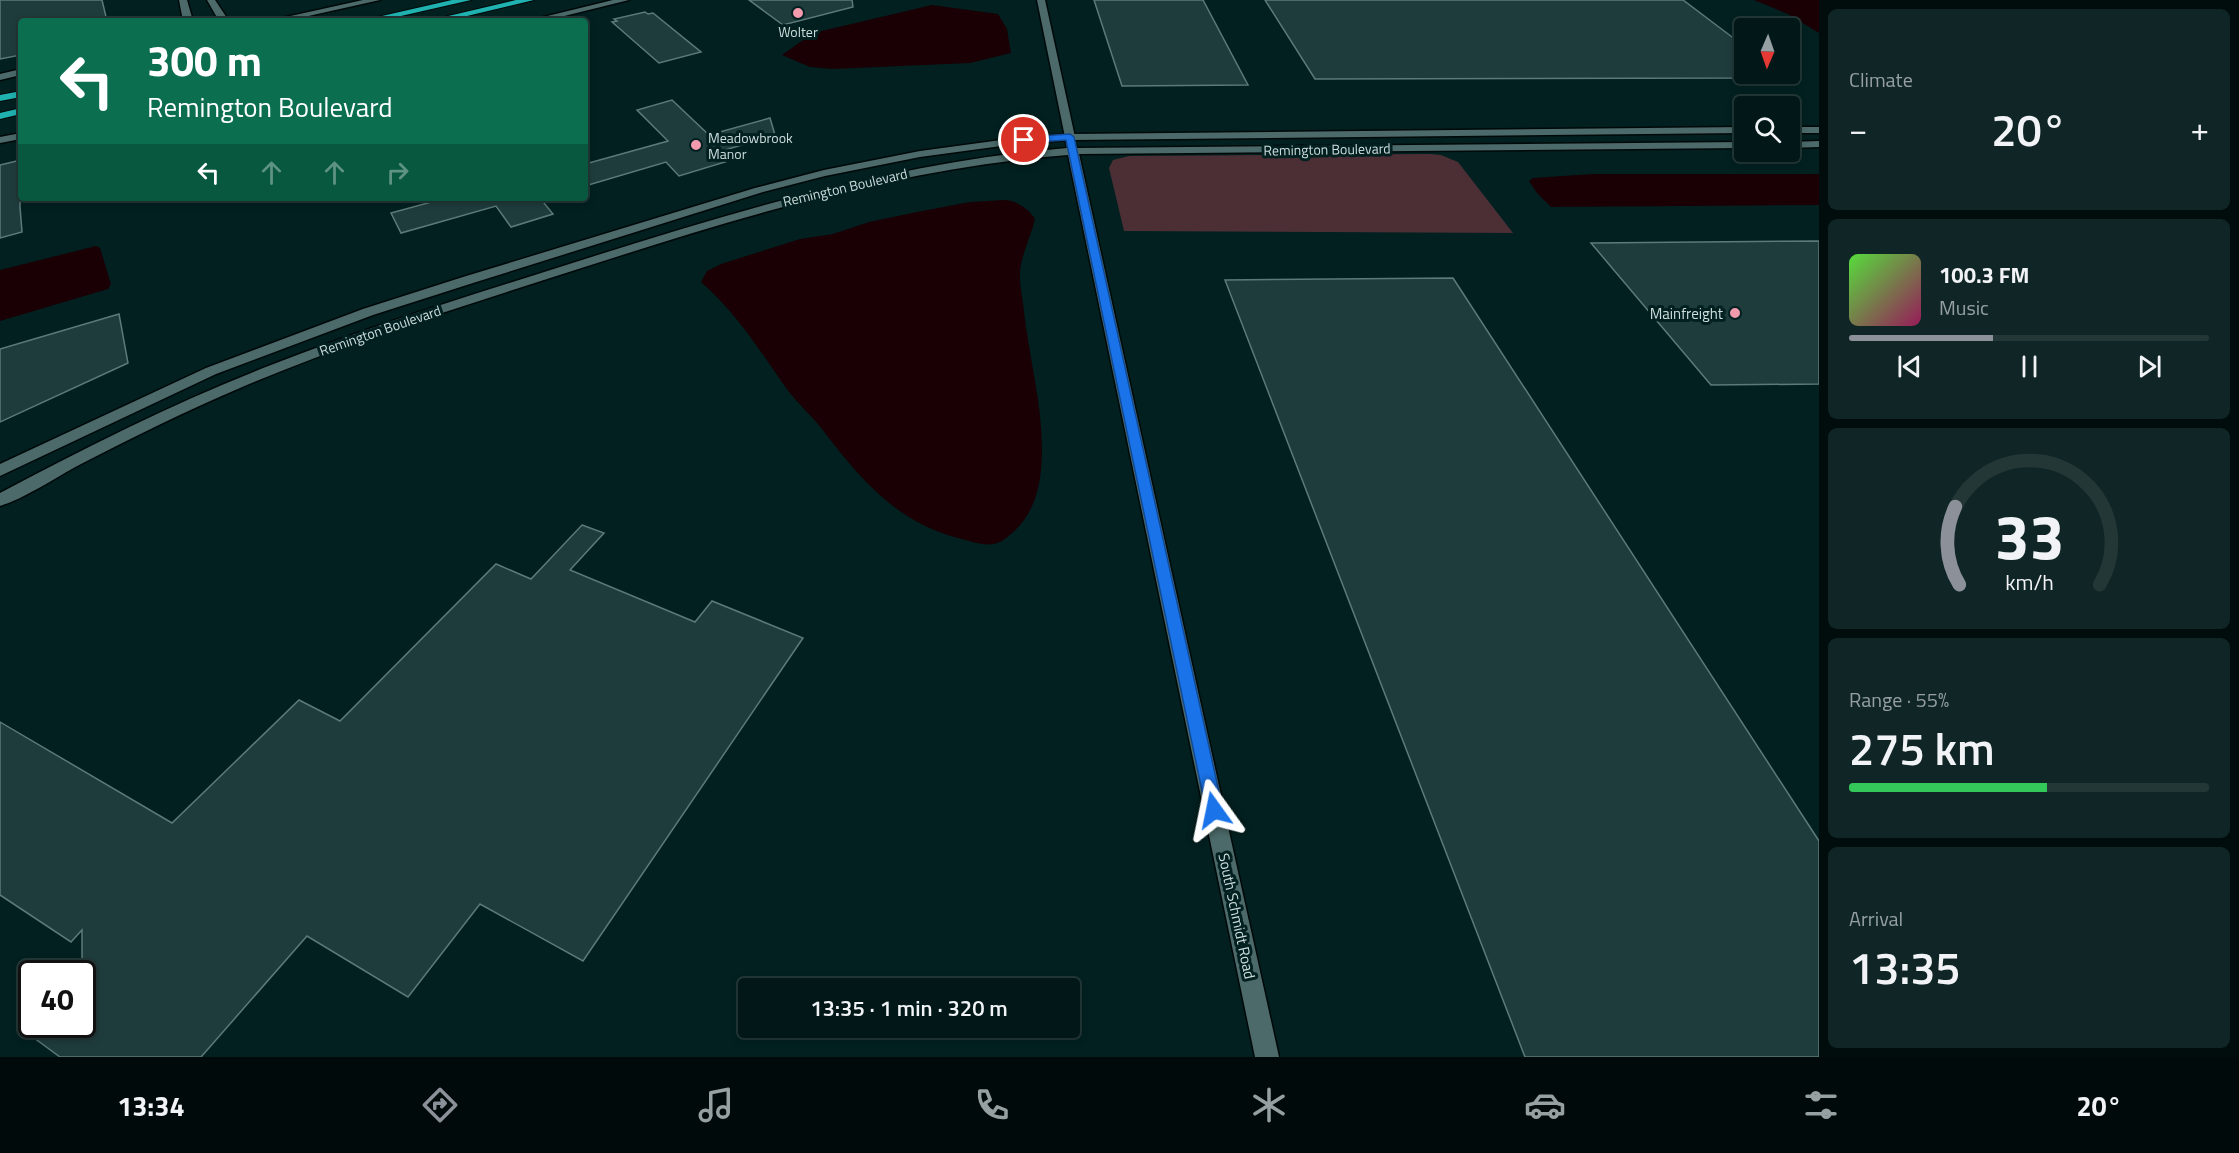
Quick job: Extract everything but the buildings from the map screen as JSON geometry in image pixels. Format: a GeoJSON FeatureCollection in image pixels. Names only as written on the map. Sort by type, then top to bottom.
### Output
{"type":"FeatureCollection","features":[{"type":"Feature","properties":{"kind":"highway"},"geometry":{"type":"LineString","coordinates":[[379,18],[465,0]]}},
{"type":"Feature","properties":{"kind":"highway"},"geometry":{"type":"LineString","coordinates":[[446,18],[529,0]]}},
{"type":"Feature","properties":{"kind":"highway"},"geometry":{"type":"LineString","coordinates":[[0,98],[18,95]]}},
{"type":"Feature","properties":{"kind":"highway"},"geometry":{"type":"LineString","coordinates":[[0,116],[18,112]]}},
{"type":"Feature","properties":{"kind":"street"},"geometry":{"type":"LineString","coordinates":[[183,0],[187,18]]}},
{"type":"Feature","properties":{"kind":"street"},"geometry":{"type":"LineString","coordinates":[[211,0],[222,18]]}},
{"type":"Feature","properties":{"kind":"street"},"geometry":{"type":"LineString","coordinates":[[288,18],[376,0]]}},
{"type":"Feature","properties":{"kind":"street"},"geometry":{"type":"LineString","coordinates":[[545,18],[625,0]]}},
{"type":"Feature","properties":{"kind":"street","name":"South Schmidt Road"},"geometry":{"type":"LineString","coordinates":[[1041,0],[1267,1057]]}},
{"type":"Feature","properties":{"kind":"street"},"geometry":{"type":"LineString","coordinates":[[0,76],[18,73]]}},
{"type":"Feature","properties":{"kind":"street","name":"Remington Boulevard"},"geometry":{"type":"LineString","coordinates":[[0,500],[145,425],[314,353],[432,312],[737,214],[877,178],[1072,144],[1734,130]]}},
{"type":"Feature","properties":{"kind":"street"},"geometry":{"type":"LineString","coordinates":[[1800,130],[1819,130]]}},
{"type":"Feature","properties":{"kind":"street"},"geometry":{"type":"LineString","coordinates":[[0,140],[18,137]]}},
{"type":"Feature","properties":{"kind":"street","name":"Remington Boulevard"},"geometry":{"type":"LineString","coordinates":[[0,470],[204,374],[368,312],[759,190],[824,173],[920,154],[994,143],[1734,145]]}},
{"type":"Feature","properties":{"kind":"street"},"geometry":{"type":"LineString","coordinates":[[1800,144],[1819,144]]}},
{"type":"Feature","properties":{"kind":"shaded area"},"geometry":{"type":"Polygon","coordinates":[[[1754,0],[1819,0],[1819,33],[1800,21],[1800,18],[1754,0]]]}},
{"type":"Feature","properties":{"kind":"shaded area"},"geometry":{"type":"Polygon","coordinates":[[[932,5],[998,14],[1007,29],[1011,53],[970,63],[833,69],[810,67],[782,55],[813,33],[932,5]]]}},
{"type":"Feature","properties":{"kind":"shaded area"},"geometry":{"type":"Polygon","coordinates":[[[1441,155],[1458,162],[1513,233],[1124,231],[1109,168],[1113,160],[1129,156],[1441,155]]]}},
{"type":"Feature","properties":{"kind":"shaded area"},"geometry":{"type":"Polygon","coordinates":[[[1592,174],[1819,174],[1819,205],[1551,207],[1529,181],[1533,178],[1592,174]]]}},
{"type":"Feature","properties":{"kind":"shaded area"},"geometry":{"type":"Polygon","coordinates":[[[1004,200],[1022,206],[1035,219],[1020,276],[1039,410],[1041,470],[1035,500],[1020,525],[1000,542],[984,544],[939,532],[918,523],[882,497],[866,482],[790,393],[736,319],[701,282],[707,271],[721,264],[800,239],[833,234],[869,222],[917,212],[970,202],[1004,200]]]}},
{"type":"Feature","properties":{"kind":"shaded area"},"geometry":{"type":"Polygon","coordinates":[[[96,246],[100,248],[111,284],[108,289],[0,321],[0,270],[96,246]]]}},
{"type":"Feature","properties":{"kind":"place","name":"Wolter"},"geometry":{"type":"Point","coordinates":[798,13]}},
{"type":"Feature","properties":{"kind":"place","name":"Meadowbrook Manor"},"geometry":{"type":"Point","coordinates":[696,145]}},
{"type":"Feature","properties":{"kind":"place","name":"Mainfreight"},"geometry":{"type":"Point","coordinates":[1735,313]}},
{"type":"Feature","properties":{"kind":"route"},"geometry":{"type":"LineString","coordinates":[[1024,140],[1070,137],[1214,810]]}}]}
